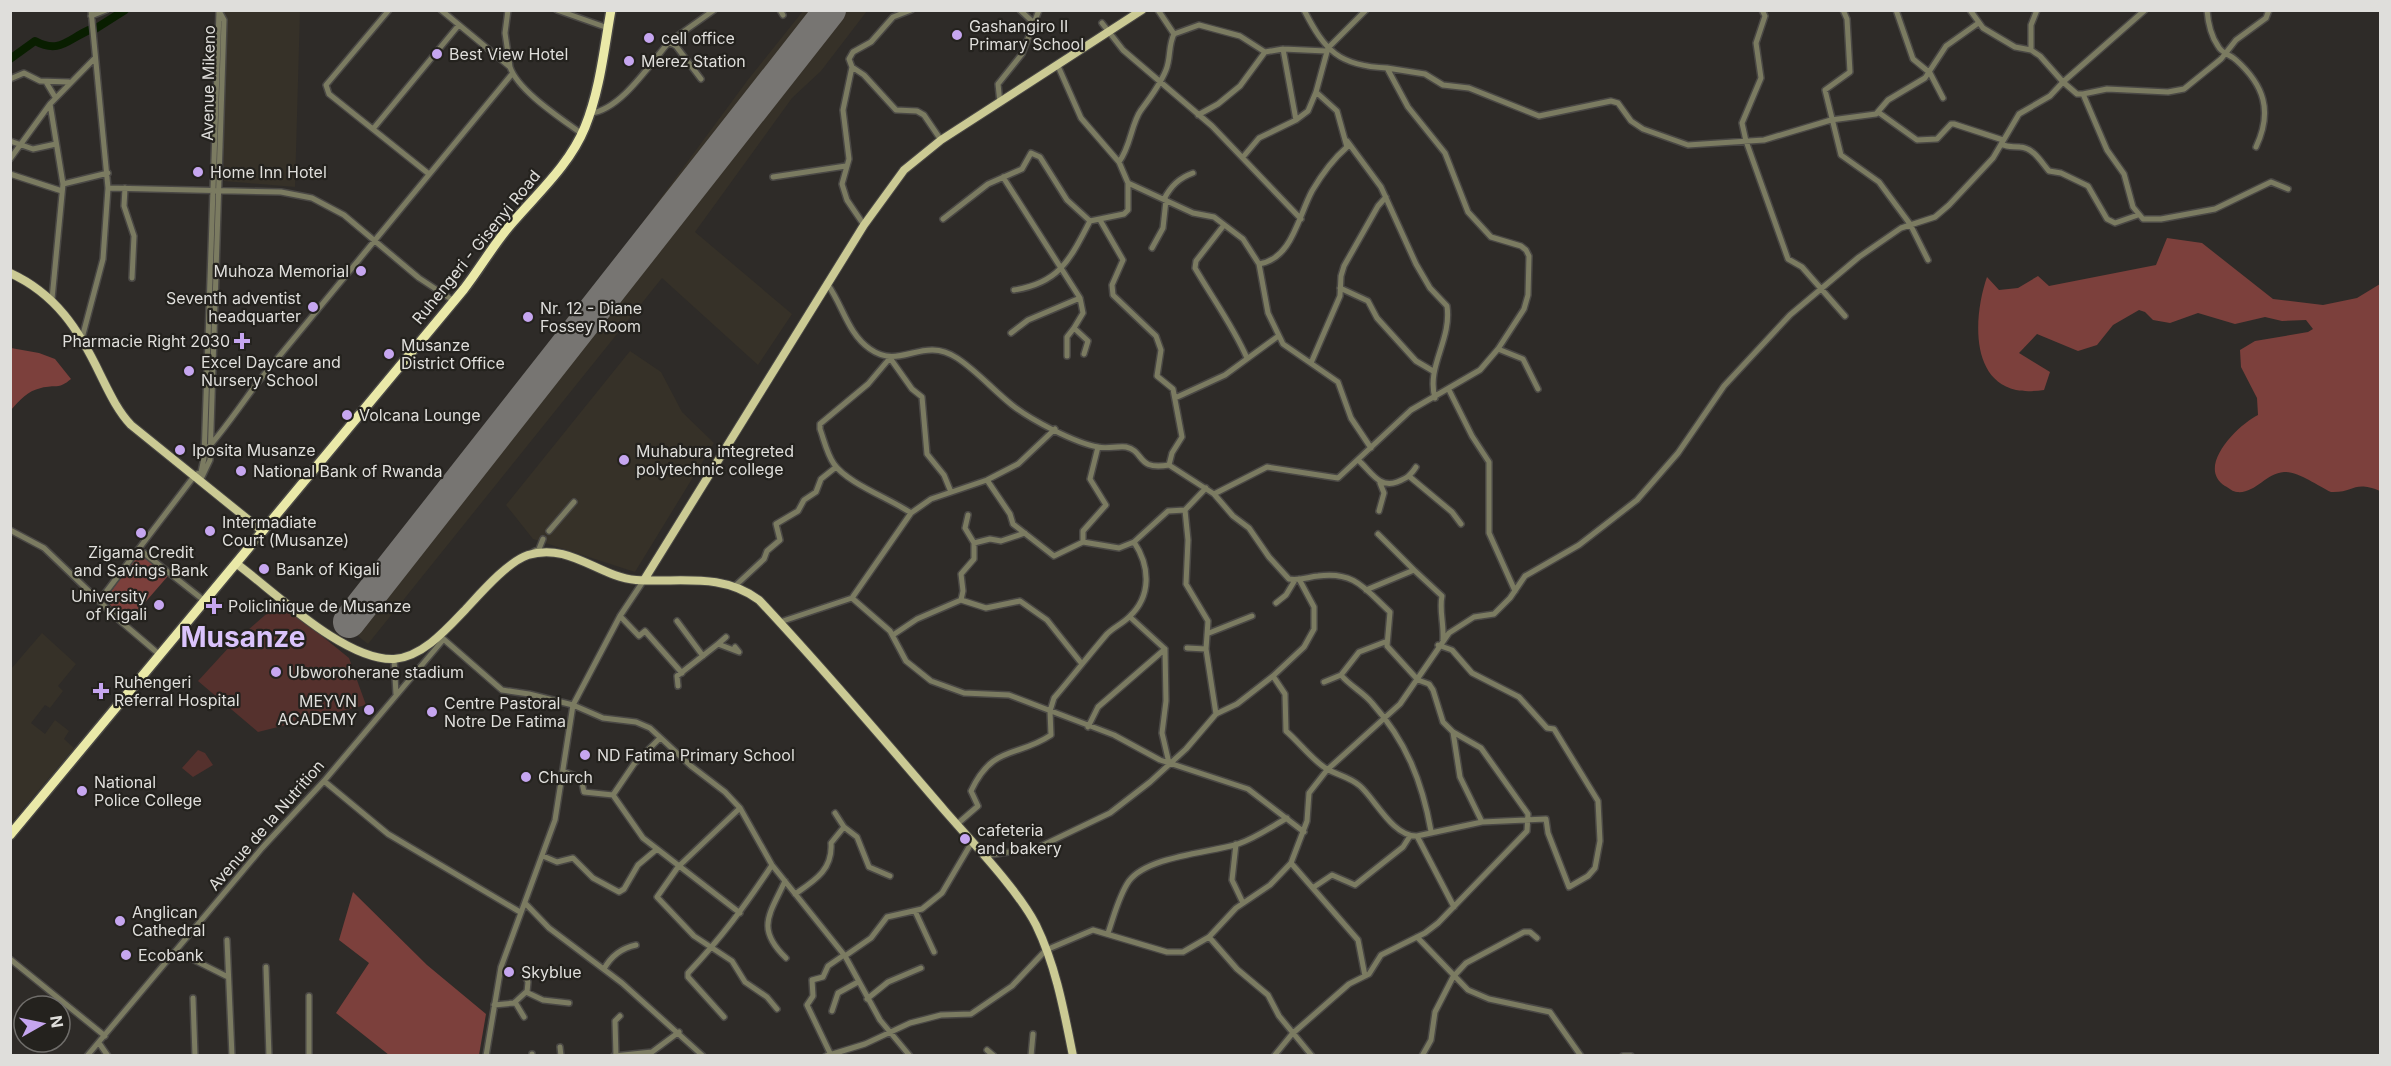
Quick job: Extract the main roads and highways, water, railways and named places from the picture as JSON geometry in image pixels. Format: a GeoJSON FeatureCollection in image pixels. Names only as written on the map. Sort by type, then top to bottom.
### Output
{"type":"FeatureCollection","features":[{"type":"Feature","properties":{"kind":"highway","name":"Ruhengeri - Gisenyi Road"},"geometry":{"type":"LineString","coordinates":[[10,835],[206,602],[261,530],[272,521],[454,301],[512,222],[542,190],[582,134],[590,112],[611,10]]}},
{"type":"Feature","properties":{"kind":"main road"},"geometry":{"type":"LineString","coordinates":[[644,580],[864,225],[904,170],[941,140],[1000,104],[1142,10]]}},
{"type":"Feature","properties":{"kind":"main road"},"geometry":{"type":"LineString","coordinates":[[10,273],[52,299],[67,315],[82,338],[115,404],[127,420],[261,530]]}},
{"type":"Feature","properties":{"kind":"main road"},"geometry":{"type":"LineString","coordinates":[[237,564],[348,648],[370,656],[394,659],[442,638],[482,592],[512,565],[529,555],[546,552],[567,555],[625,578],[694,579],[735,586],[759,600],[972,842],[1029,914],[1046,950],[1058,985],[1073,1056]]}},
{"type":"Feature","properties":{"kind":"waterway"},"geometry":{"type":"LineString","coordinates":[[95,29],[125,10]]}},
{"type":"Feature","properties":{"kind":"waterway"},"geometry":{"type":"LineString","coordinates":[[10,59],[35,41],[43,45],[57,46],[89,30]]}},
{"type":"Feature","properties":{"kind":"place","name":"Gashangiro II Primary School"},"geometry":{"type":"Point","coordinates":[957,35]}},
{"type":"Feature","properties":{"kind":"place","name":"cell office"},"geometry":{"type":"Point","coordinates":[649,38]}},
{"type":"Feature","properties":{"kind":"place","name":"Best View Hotel"},"geometry":{"type":"Point","coordinates":[437,54]}},
{"type":"Feature","properties":{"kind":"place","name":"Merez Station"},"geometry":{"type":"Point","coordinates":[629,61]}},
{"type":"Feature","properties":{"kind":"place","name":"Home Inn Hotel"},"geometry":{"type":"Point","coordinates":[198,172]}},
{"type":"Feature","properties":{"kind":"place","name":"Muhoza Memorial"},"geometry":{"type":"Point","coordinates":[361,271]}},
{"type":"Feature","properties":{"kind":"place","name":"Seventh adventist headquarter"},"geometry":{"type":"Point","coordinates":[313,307]}},
{"type":"Feature","properties":{"kind":"place","name":"Nr. 12 - Diane Fossey Room"},"geometry":{"type":"Point","coordinates":[528,317]}},
{"type":"Feature","properties":{"kind":"place","name":"Pharmacie Right 2030"},"geometry":{"type":"Point","coordinates":[242,341]}},
{"type":"Feature","properties":{"kind":"place","name":"Musanze District Office"},"geometry":{"type":"Point","coordinates":[389,354]}},
{"type":"Feature","properties":{"kind":"place","name":"Excel Daycare and Nursery School"},"geometry":{"type":"Point","coordinates":[189,371]}},
{"type":"Feature","properties":{"kind":"place","name":"Volcana Lounge"},"geometry":{"type":"Point","coordinates":[347,415]}},
{"type":"Feature","properties":{"kind":"place","name":"Iposita Musanze"},"geometry":{"type":"Point","coordinates":[180,450]}},
{"type":"Feature","properties":{"kind":"place","name":"Muhabura integreted polytechnic college"},"geometry":{"type":"Point","coordinates":[624,460]}},
{"type":"Feature","properties":{"kind":"place","name":"National Bank of Rwanda"},"geometry":{"type":"Point","coordinates":[241,471]}},
{"type":"Feature","properties":{"kind":"place","name":"Intermadiate Court (Musanze)"},"geometry":{"type":"Point","coordinates":[210,531]}},
{"type":"Feature","properties":{"kind":"place","name":"Zigama Credit and Savings Bank"},"geometry":{"type":"Point","coordinates":[141,533]}},
{"type":"Feature","properties":{"kind":"place","name":"Bank of Kigali"},"geometry":{"type":"Point","coordinates":[264,569]}},
{"type":"Feature","properties":{"kind":"place","name":"University of Kigali"},"geometry":{"type":"Point","coordinates":[159,605]}},
{"type":"Feature","properties":{"kind":"place","name":"Policlinique de Musanze"},"geometry":{"type":"Point","coordinates":[214,606]}},
{"type":"Feature","properties":{"kind":"place","name":"Ubworoherane stadium"},"geometry":{"type":"Point","coordinates":[276,672]}},
{"type":"Feature","properties":{"kind":"place","name":"Ruhengeri Referral Hospital"},"geometry":{"type":"Point","coordinates":[101,691]}},
{"type":"Feature","properties":{"kind":"place","name":"MEYVN ACADEMY"},"geometry":{"type":"Point","coordinates":[369,710]}},
{"type":"Feature","properties":{"kind":"place","name":"Centre Pastoral Notre De Fatima"},"geometry":{"type":"Point","coordinates":[432,712]}},
{"type":"Feature","properties":{"kind":"place","name":"ND Fatima Primary School"},"geometry":{"type":"Point","coordinates":[585,755]}},
{"type":"Feature","properties":{"kind":"place","name":"Church"},"geometry":{"type":"Point","coordinates":[526,777]}},
{"type":"Feature","properties":{"kind":"place","name":"National Police College"},"geometry":{"type":"Point","coordinates":[82,791]}},
{"type":"Feature","properties":{"kind":"place","name":"cafeteria and bakery"},"geometry":{"type":"Point","coordinates":[965,839]}},
{"type":"Feature","properties":{"kind":"place","name":"Anglican Cathedral"},"geometry":{"type":"Point","coordinates":[120,921]}},
{"type":"Feature","properties":{"kind":"place","name":"Ecobank"},"geometry":{"type":"Point","coordinates":[126,955]}},
{"type":"Feature","properties":{"kind":"place","name":"Skyblue"},"geometry":{"type":"Point","coordinates":[509,972]}},
{"type":"Feature","properties":{"kind":"district","name":"Musanze"},"geometry":{"type":"Point","coordinates":[243,637]}}]}
